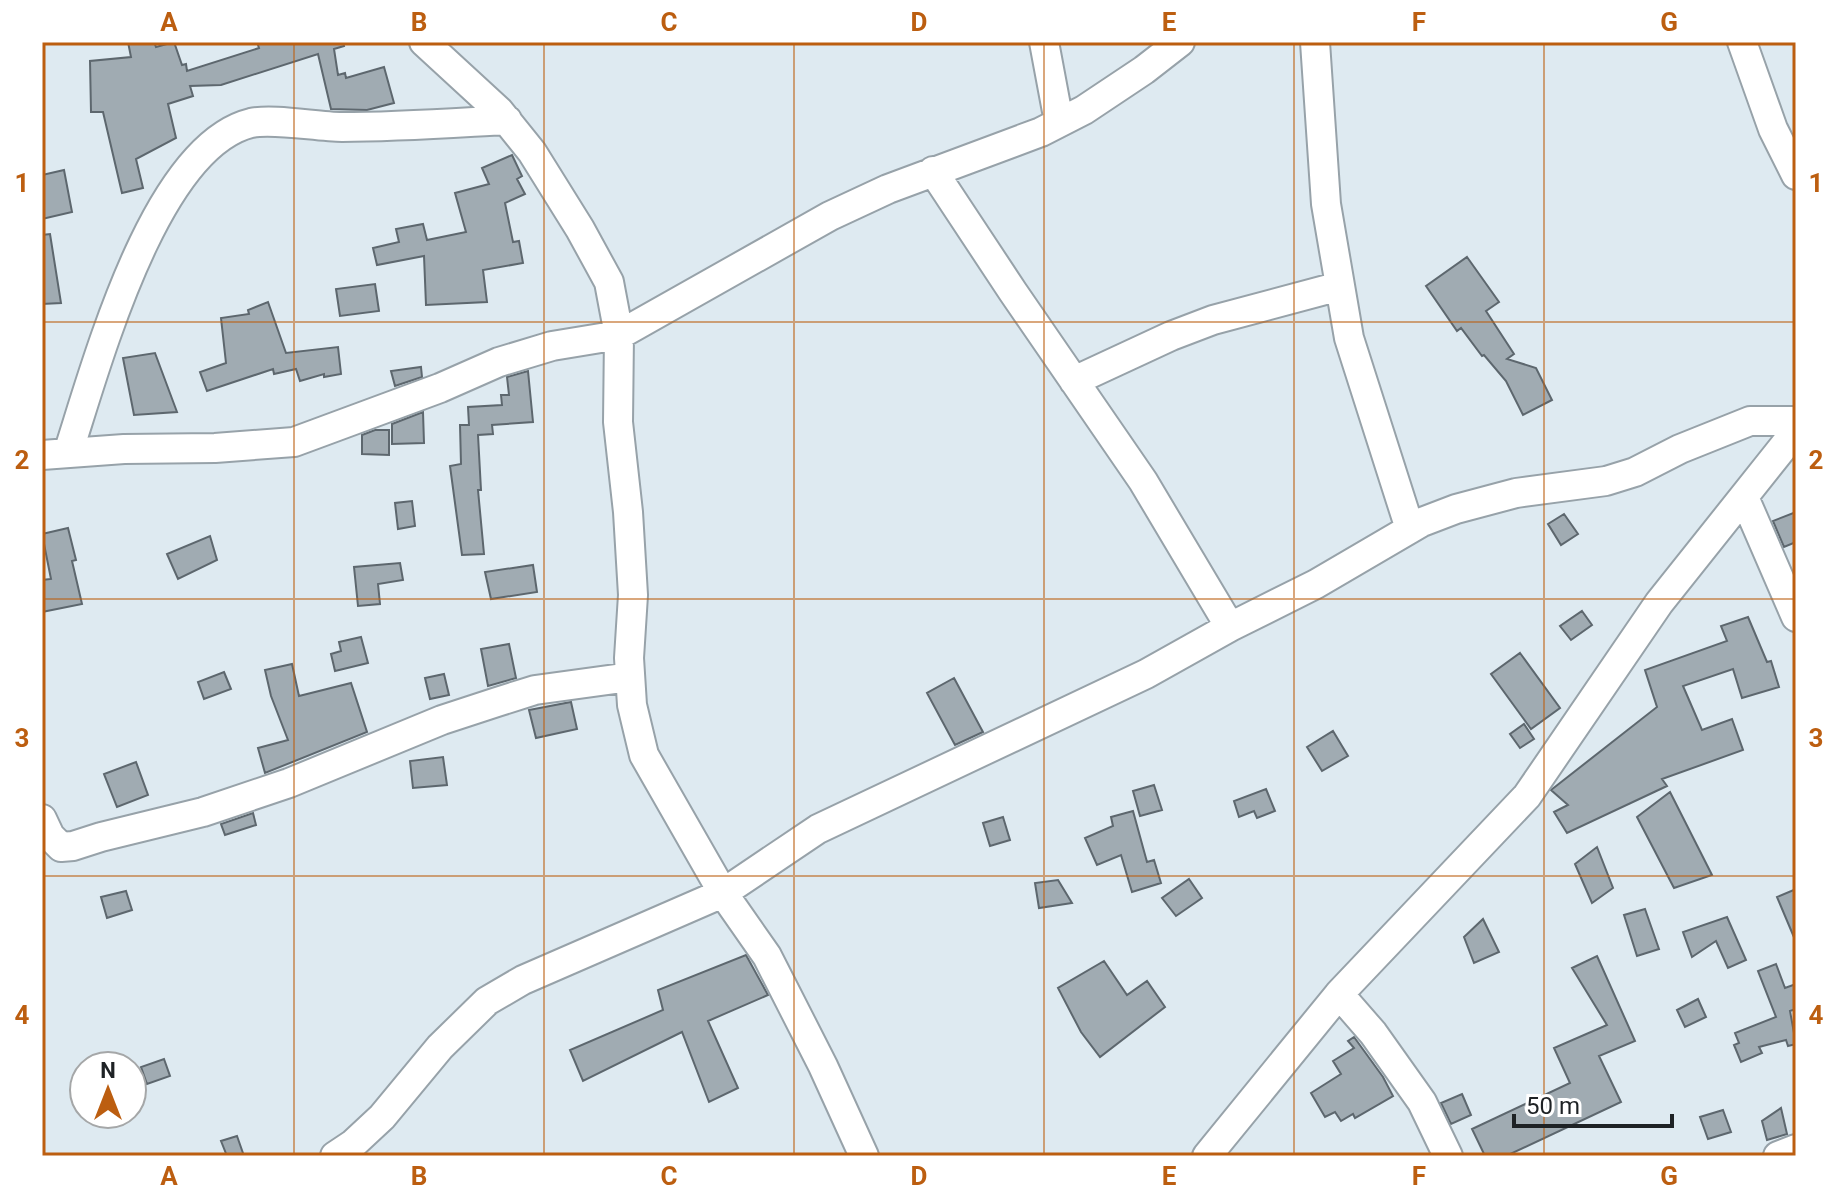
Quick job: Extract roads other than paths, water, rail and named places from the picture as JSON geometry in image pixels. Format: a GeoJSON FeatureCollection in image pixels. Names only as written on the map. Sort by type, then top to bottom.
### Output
{"type":"FeatureCollection","features":[{"type":"Feature","properties":{"kind":"street"},"geometry":{"type":"LineString","coordinates":[[424,42],[507,120],[532,152],[609,282],[619,335],[618,422],[633,595],[632,705],[644,755],[723,893],[767,956],[864,1156]]}},
{"type":"Feature","properties":{"kind":"street"},"geometry":{"type":"LineString","coordinates":[[1044,42],[1059,122]]}},
{"type":"Feature","properties":{"kind":"street"},"geometry":{"type":"LineString","coordinates":[[507,120],[341,127],[254,122],[224,133],[195,159],[163,208],[122,291],[55,454],[294,442],[440,388],[499,362],[552,346],[619,335],[830,216],[933,171],[991,152],[1084,110],[1180,42]]}},
{"type":"Feature","properties":{"kind":"street"},"geometry":{"type":"LineString","coordinates":[[1315,42],[1326,204],[1349,338],[1410,529]]}},
{"type":"Feature","properties":{"kind":"street"},"geometry":{"type":"LineString","coordinates":[[1742,42],[1773,129],[1796,175]]}},
{"type":"Feature","properties":{"kind":"street"},"geometry":{"type":"LineString","coordinates":[[933,171],[1143,481],[1230,627]]}},
{"type":"Feature","properties":{"kind":"street"},"geometry":{"type":"LineString","coordinates":[[1074,381],[1213,320],[1340,286]]}},
{"type":"Feature","properties":{"kind":"street"},"geometry":{"type":"LineString","coordinates":[[335,1156],[382,1117],[440,1047],[487,1001],[523,980],[723,893],[818,829],[1146,674],[1316,584],[1410,529],[1456,509],[1516,493],[1606,481],[1635,472],[1680,449],[1750,421],[1796,421]]}},
{"type":"Feature","properties":{"kind":"street"},"geometry":{"type":"LineString","coordinates":[[1207,1156],[1339,994],[1527,796],[1659,603],[1796,431]]}},
{"type":"Feature","properties":{"kind":"street"},"geometry":{"type":"LineString","coordinates":[[1744,497],[1796,617]]}},
{"type":"Feature","properties":{"kind":"street"},"geometry":{"type":"LineString","coordinates":[[42,819],[50,836],[61,847],[73,846],[203,812],[275,788],[442,720],[535,690],[630,677]]}},
{"type":"Feature","properties":{"kind":"street"},"geometry":{"type":"LineString","coordinates":[[1339,994],[1373,1033],[1422,1102],[1448,1156]]}},
{"type":"Feature","properties":{"kind":"street"},"geometry":{"type":"LineString","coordinates":[[1778,1156],[1796,1149]]}}]}
